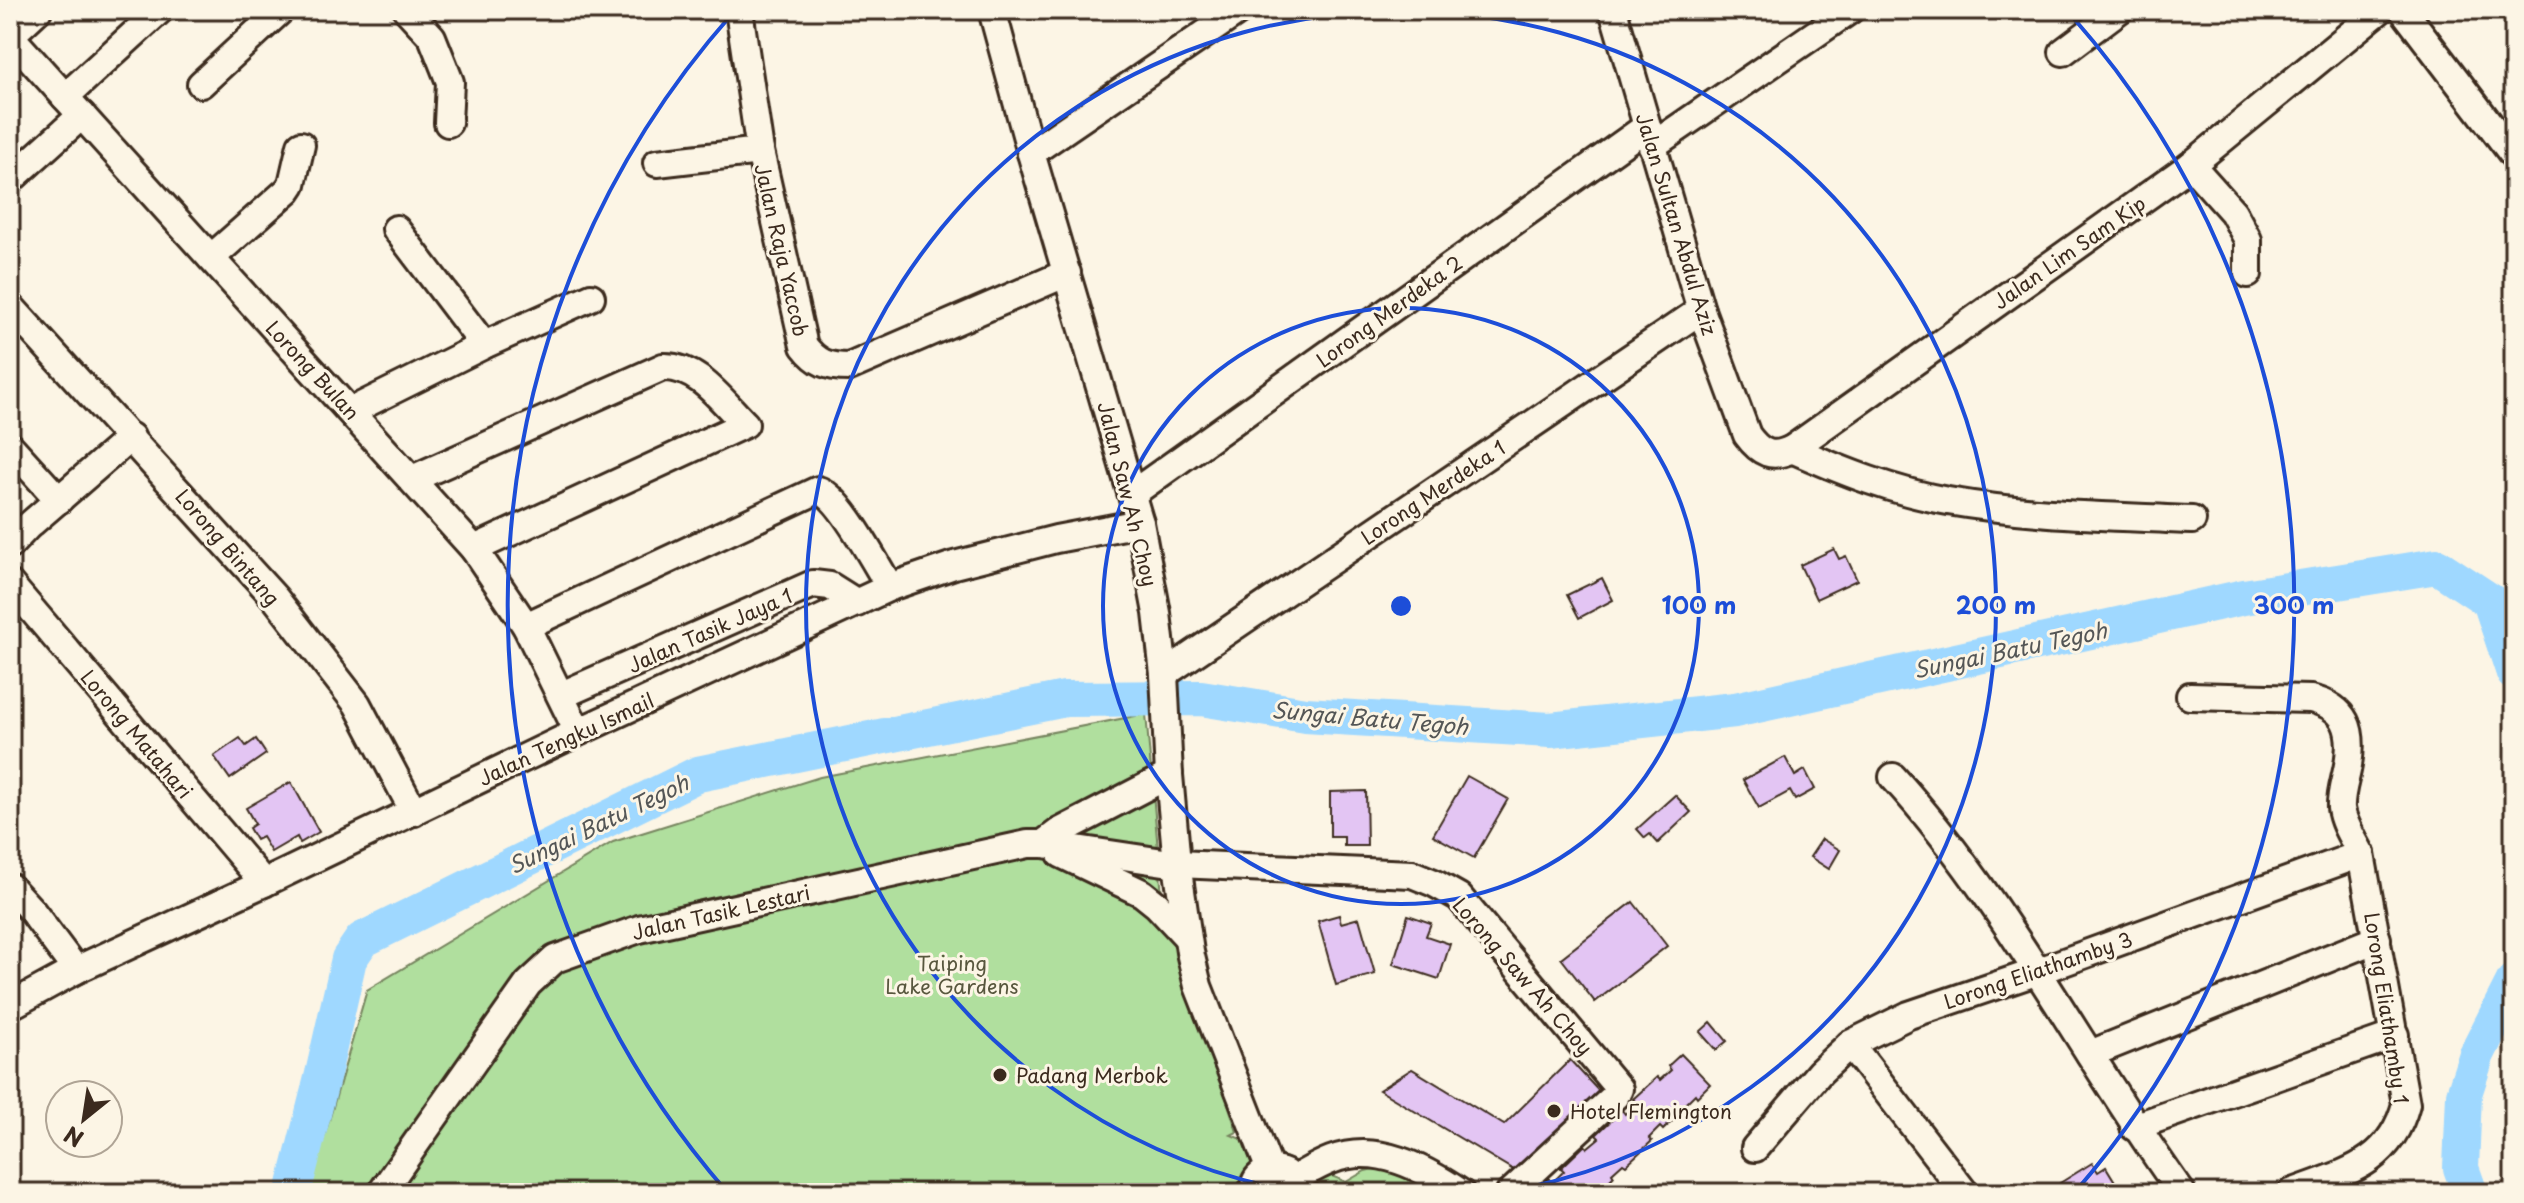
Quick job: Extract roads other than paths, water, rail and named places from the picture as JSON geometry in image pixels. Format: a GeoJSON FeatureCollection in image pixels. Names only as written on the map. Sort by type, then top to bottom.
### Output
{"type":"FeatureCollection","features":[{"type":"Feature","properties":{"kind":"street"},"geometry":{"type":"LineString","coordinates":[[10,36],[38,10]]}},
{"type":"Feature","properties":{"kind":"street"},"geometry":{"type":"LineString","coordinates":[[11,177],[160,10]]}},
{"type":"Feature","properties":{"kind":"street"},"geometry":{"type":"LineString","coordinates":[[201,84],[281,10]]}},
{"type":"Feature","properties":{"kind":"street"},"geometry":{"type":"LineString","coordinates":[[407,10],[432,37],[450,82],[448,123]]}},
{"type":"Feature","properties":{"kind":"street","name":"Jalan Raja Yaccob"},"geometry":{"type":"LineString","coordinates":[[739,10],[760,151],[804,346],[816,361],[833,367],[849,367],[1067,273]]}},
{"type":"Feature","properties":{"kind":"street","name":"Jalan Saw Ah Choy"},"geometry":{"type":"LineString","coordinates":[[992,10],[1140,523],[1157,613],[1177,864],[1187,937],[1198,986],[1286,1181]]}},
{"type":"Feature","properties":{"kind":"street"},"geometry":{"type":"LineString","coordinates":[[1031,153],[1240,10]]}},
{"type":"Feature","properties":{"kind":"street","name":"Jalan Sultan Abdul Aziz"},"geometry":{"type":"LineString","coordinates":[[1613,10],[1701,310],[1747,435],[1755,447],[1768,454],[1782,454],[1792,449]]}},
{"type":"Feature","properties":{"kind":"street"},"geometry":{"type":"LineString","coordinates":[[1649,137],[1850,10]]}},
{"type":"Feature","properties":{"kind":"street"},"geometry":{"type":"LineString","coordinates":[[2063,52],[2119,10]]}},
{"type":"Feature","properties":{"kind":"street","name":"Jalan Lim Sam Kip"},"geometry":{"type":"LineString","coordinates":[[1792,449],[2191,165],[2380,10]]}},
{"type":"Feature","properties":{"kind":"street"},"geometry":{"type":"LineString","coordinates":[[2403,10],[2514,156]]}},
{"type":"Feature","properties":{"kind":"street","name":"Lorong Bulan"},"geometry":{"type":"LineString","coordinates":[[10,36],[474,549],[526,626],[578,732]]}},
{"type":"Feature","properties":{"kind":"street","name":"Lorong Merdeka 2"},"geometry":{"type":"LineString","coordinates":[[1132,494],[1649,137]]}},
{"type":"Feature","properties":{"kind":"street"},"geometry":{"type":"LineString","coordinates":[[211,258],[288,190],[301,145]]}},
{"type":"Feature","properties":{"kind":"street"},"geometry":{"type":"LineString","coordinates":[[657,163],[760,151]]}},
{"type":"Feature","properties":{"kind":"street"},"geometry":{"type":"LineString","coordinates":[[2191,165],[2233,212],[2248,240],[2248,274]]}},
{"type":"Feature","properties":{"kind":"street"},"geometry":{"type":"LineString","coordinates":[[396,229],[484,345]]}},
{"type":"Feature","properties":{"kind":"street"},"geometry":{"type":"LineString","coordinates":[[351,411],[484,345],[591,297]]}},
{"type":"Feature","properties":{"kind":"street","name":"Lorong Bintang"},"geometry":{"type":"LineString","coordinates":[[10,306],[275,598],[357,704],[414,812]]}},
{"type":"Feature","properties":{"kind":"street","name":"Lorong Merdeka 1"},"geometry":{"type":"LineString","coordinates":[[1164,680],[1701,310]]}},
{"type":"Feature","properties":{"kind":"street"},"geometry":{"type":"LineString","coordinates":[[412,479],[663,367],[686,369],[745,424],[474,549]]}},
{"type":"Feature","properties":{"kind":"street"},"geometry":{"type":"LineString","coordinates":[[10,545],[131,437]]}},
{"type":"Feature","properties":{"kind":"street"},"geometry":{"type":"LineString","coordinates":[[10,446],[59,500]]}},
{"type":"Feature","properties":{"kind":"street"},"geometry":{"type":"LineString","coordinates":[[1792,449],[1855,476],[1945,501],[2021,511],[2192,520]]}},
{"type":"Feature","properties":{"kind":"street"},"geometry":{"type":"LineString","coordinates":[[526,626],[818,490],[825,491],[837,503],[890,587]]}},
{"type":"Feature","properties":{"kind":"street","name":"Jalan Tengku Ismail"},"geometry":{"type":"LineString","coordinates":[[10,1006],[76,970],[890,587],[954,565],[1056,539],[1140,523]]}},
{"type":"Feature","properties":{"kind":"street","name":"Lorong Matahari"},"geometry":{"type":"LineString","coordinates":[[10,584],[264,883]]}},
{"type":"Feature","properties":{"kind":"street","name":"Jalan Tasik Jaya 1"},"geometry":{"type":"LineString","coordinates":[[562,695],[813,584],[830,586],[857,603]]}},
{"type":"Feature","properties":{"kind":"street","name":"Lorong Eliathamby 1"},"geometry":{"type":"LineString","coordinates":[[2190,696],[2311,699],[2338,709],[2345,719],[2349,762],[2341,807],[2361,854],[2406,1104],[2402,1120],[2391,1140],[2376,1156],[2358,1168],[2291,1193]]}},
{"type":"Feature","properties":{"kind":"street"},"geometry":{"type":"LineString","coordinates":[[1169,775],[1059,832],[1043,844],[1090,870],[1142,893],[1187,937]]}},
{"type":"Feature","properties":{"kind":"street"},"geometry":{"type":"LineString","coordinates":[[1893,777],[1949,843],[2039,971],[2134,1127],[2182,1193]]}},
{"type":"Feature","properties":{"kind":"street","name":"Jalan Tasik Lestari"},"geometry":{"type":"LineString","coordinates":[[381,1193],[528,984],[555,959],[639,929],[1012,846],[1043,844],[1177,864]]}},
{"type":"Feature","properties":{"kind":"street","name":"Lorong Eliathamby 3"},"geometry":{"type":"LineString","coordinates":[[1755,1148],[1820,1072],[1850,1044],[1909,1015],[2361,854]]}},
{"type":"Feature","properties":{"kind":"street","name":"Lorong Saw Ah Choy"},"geometry":{"type":"LineString","coordinates":[[1177,864],[1412,874],[1459,897],[1619,1089],[1510,1193]]}},
{"type":"Feature","properties":{"kind":"street"},"geometry":{"type":"LineString","coordinates":[[10,887],[76,970]]}},
{"type":"Feature","properties":{"kind":"street"},"geometry":{"type":"LineString","coordinates":[[2090,1054],[2377,939]]}},
{"type":"Feature","properties":{"kind":"street"},"geometry":{"type":"LineString","coordinates":[[2134,1127],[2395,1035]]}},
{"type":"Feature","properties":{"kind":"street"},"geometry":{"type":"LineString","coordinates":[[1850,1044],[1965,1193]]}},
{"type":"Feature","properties":{"kind":"street"},"geometry":{"type":"LineString","coordinates":[[1253,1193],[1259,1176],[1286,1181],[1332,1159],[1358,1153],[1404,1162],[1428,1172],[1461,1193]]}},
{"type":"Feature","properties":{"kind":"waterway","name":"Sungai Batu Tegoh"},"geometry":{"type":"LineString","coordinates":[[293,1193],[349,959],[362,940],[698,774],[1065,699],[1201,698],[1305,715],[1550,730],[1735,710],[2244,597],[2437,566],[2490,601],[2514,673]]}},
{"type":"Feature","properties":{"kind":"waterway","name":"Sungai Batu Tegoh"},"geometry":{"type":"LineString","coordinates":[[2470,1193],[2461,1168],[2464,1094],[2477,1054],[2514,981]]}},
{"type":"Feature","properties":{"kind":"place","name":"Padang Merbok"},"geometry":{"type":"Point","coordinates":[1000,1075]}},
{"type":"Feature","properties":{"kind":"place","name":"Hotel Flemington"},"geometry":{"type":"Point","coordinates":[1554,1111]}},
{"type":"Feature","properties":{"kind":"park label","name":"Taiping Lake Gardens"},"geometry":{"type":"Point","coordinates":[952,974]}}]}
